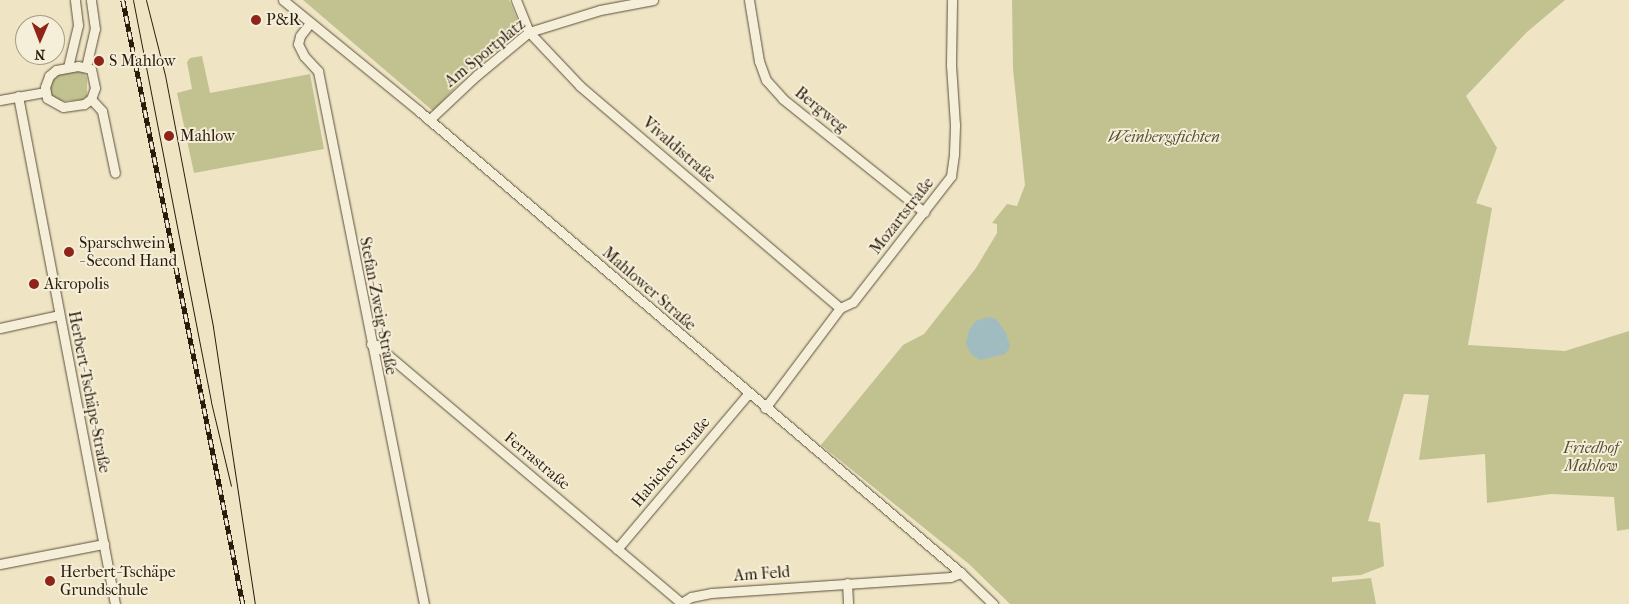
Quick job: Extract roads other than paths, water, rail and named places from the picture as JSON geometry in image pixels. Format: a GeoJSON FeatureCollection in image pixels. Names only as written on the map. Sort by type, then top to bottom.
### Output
{"type":"FeatureCollection","features":[{"type":"Feature","properties":{"kind":"street"},"geometry":{"type":"LineString","coordinates":[[68,67],[78,25],[74,0]]}},
{"type":"Feature","properties":{"kind":"street"},"geometry":{"type":"LineString","coordinates":[[86,67],[95,29],[91,0]]}},
{"type":"Feature","properties":{"kind":"street","name":"Mahlower Straße"},"geometry":{"type":"LineString","coordinates":[[283,0],[429,120],[748,394],[961,573],[993,604]]}},
{"type":"Feature","properties":{"kind":"street","name":"Vivaldistraße"},"geometry":{"type":"LineString","coordinates":[[516,0],[530,32],[580,86],[840,308]]}},
{"type":"Feature","properties":{"kind":"street","name":"Am Sportplatz"},"geometry":{"type":"LineString","coordinates":[[429,120],[477,75],[530,32],[600,10],[653,0]]}},
{"type":"Feature","properties":{"kind":"street","name":"Bergweg"},"geometry":{"type":"LineString","coordinates":[[749,0],[759,61],[766,80],[784,99],[924,212]]}},
{"type":"Feature","properties":{"kind":"street","name":"Mozartstraße"},"geometry":{"type":"LineString","coordinates":[[765,408],[840,308],[853,302],[951,176],[954,154],[951,65],[952,0]]}},
{"type":"Feature","properties":{"kind":"street","name":"Stefan-Zweig-Straße"},"geometry":{"type":"LineString","coordinates":[[310,23],[300,36],[298,44],[304,56],[318,71],[370,344],[424,604]]}},
{"type":"Feature","properties":{"kind":"street"},"geometry":{"type":"LineString","coordinates":[[68,67],[86,67],[92,72],[94,88],[91,99],[84,104],[63,107],[47,98],[45,92],[49,76],[56,70],[68,67]]}},
{"type":"Feature","properties":{"kind":"street"},"geometry":{"type":"LineString","coordinates":[[0,100],[45,92]]}},
{"type":"Feature","properties":{"kind":"street","name":"Herbert-Tschäpe-Straße"},"geometry":{"type":"LineString","coordinates":[[18,96],[115,604]]}},
{"type":"Feature","properties":{"kind":"street"},"geometry":{"type":"LineString","coordinates":[[91,99],[102,111],[115,172]]}},
{"type":"Feature","properties":{"kind":"street"},"geometry":{"type":"LineString","coordinates":[[0,328],[60,315]]}},
{"type":"Feature","properties":{"kind":"street","name":"Ferrastraße"},"geometry":{"type":"LineString","coordinates":[[370,344],[376,345],[681,604]]}},
{"type":"Feature","properties":{"kind":"street","name":"Habicher Straße"},"geometry":{"type":"LineString","coordinates":[[618,549],[748,394]]}},
{"type":"Feature","properties":{"kind":"street"},"geometry":{"type":"LineString","coordinates":[[0,564],[104,544]]}},
{"type":"Feature","properties":{"kind":"street","name":"Am Feld"},"geometry":{"type":"LineString","coordinates":[[681,604],[691,597],[710,593],[950,577],[961,573]]}},
{"type":"Feature","properties":{"kind":"street"},"geometry":{"type":"LineString","coordinates":[[847,583],[848,604]]}},
{"type":"Feature","properties":{"kind":"water"},"geometry":{"type":"Polygon","coordinates":[[[989,317],[996,319],[1006,333],[1010,347],[1005,354],[980,360],[971,354],[966,344],[969,330],[976,321],[989,317]]]}},
{"type":"Feature","properties":{"kind":"tram line"},"geometry":{"type":"LineString","coordinates":[[133,0],[211,402],[231,486]]}},
{"type":"Feature","properties":{"kind":"tram line"},"geometry":{"type":"LineString","coordinates":[[146,0],[165,75],[213,327],[255,604]]}},
{"type":"Feature","properties":{"kind":"railway"},"geometry":{"type":"LineString","coordinates":[[123,0],[243,604]]}},
{"type":"Feature","properties":{"kind":"place","name":"P&R"},"geometry":{"type":"Point","coordinates":[256,20]}},
{"type":"Feature","properties":{"kind":"place","name":"S Mahlow"},"geometry":{"type":"Point","coordinates":[99,61]}},
{"type":"Feature","properties":{"kind":"place","name":"Mahlow"},"geometry":{"type":"Point","coordinates":[169,136]}},
{"type":"Feature","properties":{"kind":"place","name":"Sparschwein - Second Hand"},"geometry":{"type":"Point","coordinates":[69,252]}},
{"type":"Feature","properties":{"kind":"place","name":"Akropolis"},"geometry":{"type":"Point","coordinates":[34,284]}},
{"type":"Feature","properties":{"kind":"place","name":"Herbert-Tschäpe Grundschule"},"geometry":{"type":"Point","coordinates":[50,581]}},
{"type":"Feature","properties":{"kind":"park label","name":"Weinbergsfichten"},"geometry":{"type":"Point","coordinates":[1164,137]}},
{"type":"Feature","properties":{"kind":"park label","name":"Friedhof Mahlow"},"geometry":{"type":"Point","coordinates":[1591,457]}}]}
